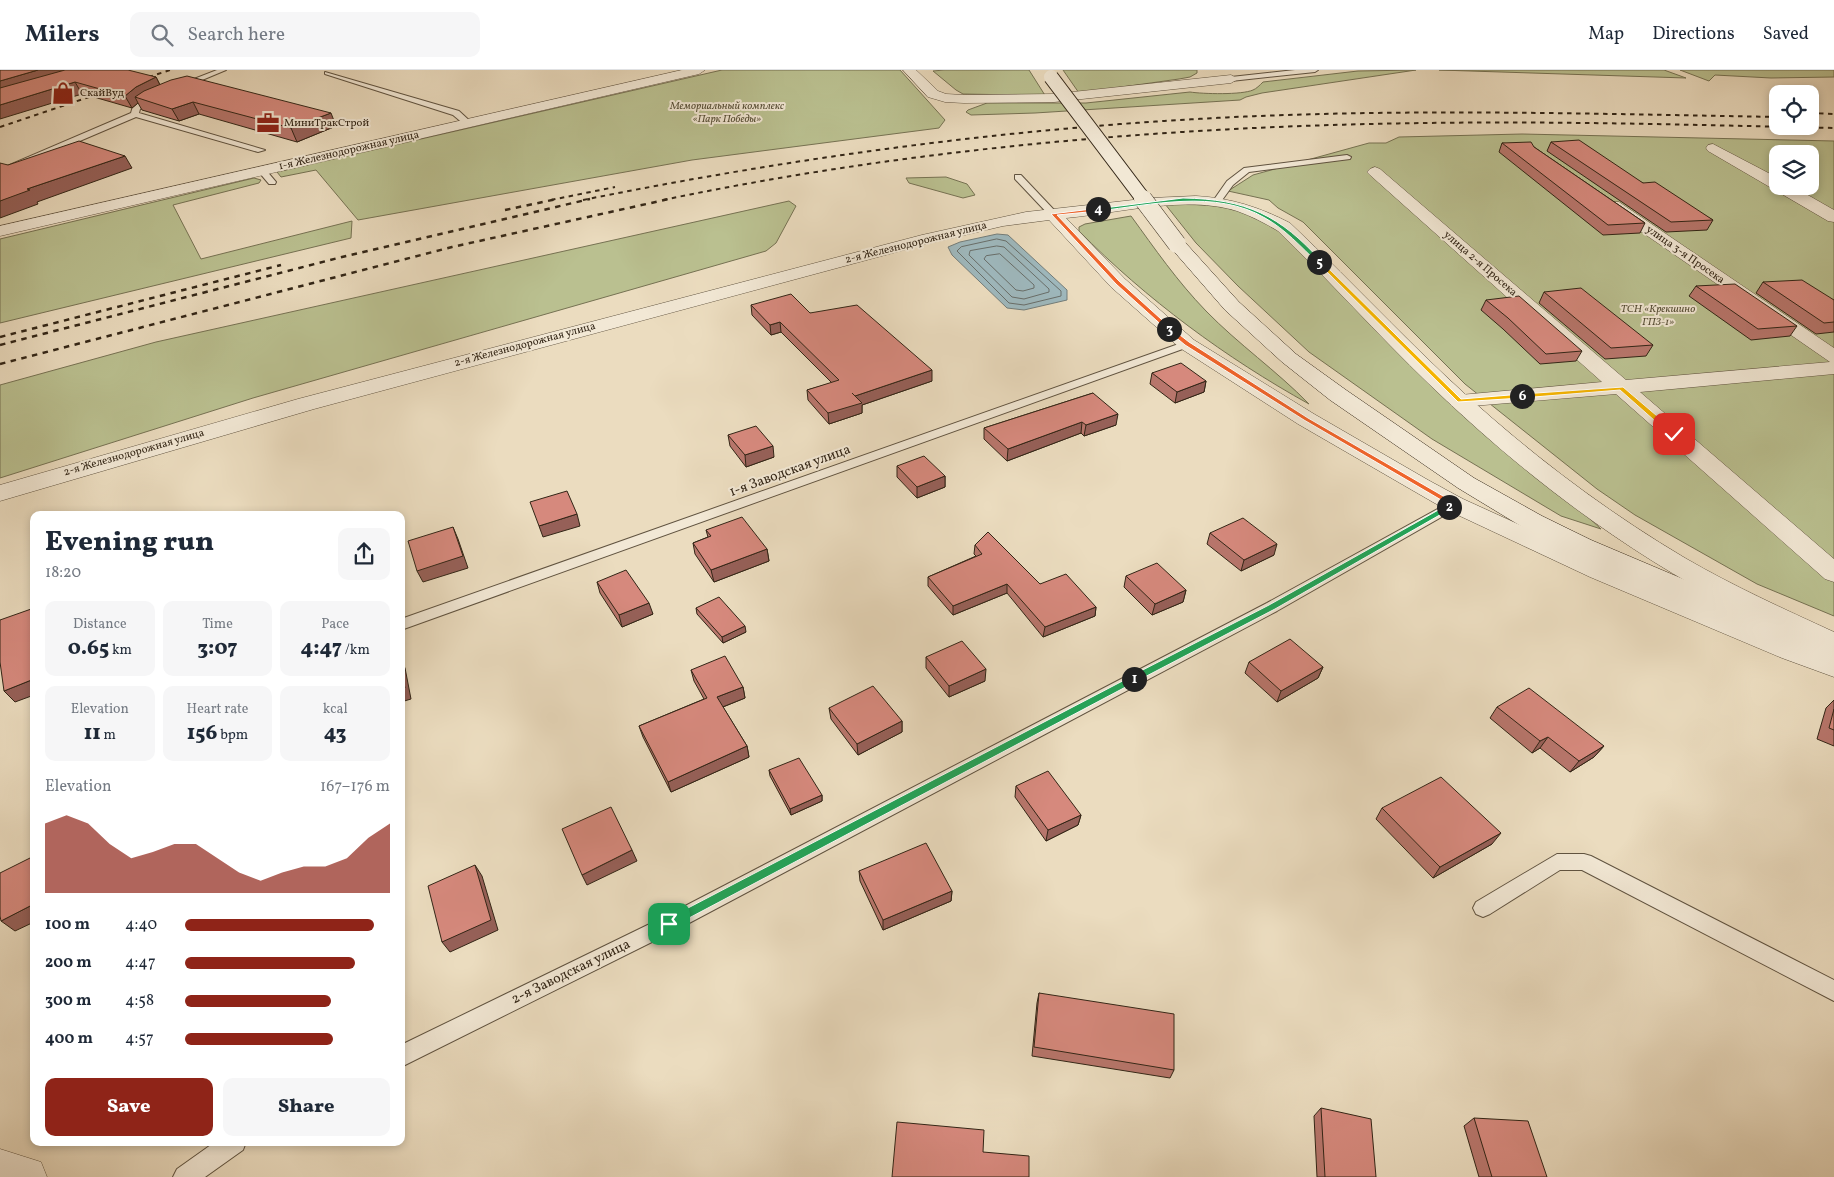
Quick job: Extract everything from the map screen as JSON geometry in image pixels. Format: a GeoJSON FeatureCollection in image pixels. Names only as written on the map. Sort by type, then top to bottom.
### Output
{"type":"FeatureCollection","features":[{"type":"Feature","properties":{"kind":"street","name":"1-я Железнодорожная улица"},"geometry":{"type":"LineString","coordinates":[[0,231],[267,176],[468,123],[699,70]]}},
{"type":"Feature","properties":{"kind":"street"},"geometry":{"type":"LineString","coordinates":[[909,70],[933,94],[945,98],[971,99],[1054,98],[1231,79]]}},
{"type":"Feature","properties":{"kind":"street"},"geometry":{"type":"LineString","coordinates":[[1217,70],[1231,79]]}},
{"type":"Feature","properties":{"kind":"street"},"geometry":{"type":"LineString","coordinates":[[1048,73],[1177,244],[1232,306],[1289,358],[1345,400],[1466,483],[1533,522],[1582,546],[1834,655]]}},
{"type":"Feature","properties":{"kind":"street"},"geometry":{"type":"LineString","coordinates":[[1713,148],[1769,180]]}},
{"type":"Feature","properties":{"kind":"street","name":"улица 2-я Просека"},"geometry":{"type":"LineString","coordinates":[[1375,172],[1834,573]]}},
{"type":"Feature","properties":{"kind":"street"},"geometry":{"type":"LineString","coordinates":[[1795,195],[1834,217]]}},
{"type":"Feature","properties":{"kind":"street","name":"улица 3-я Просека"},"geometry":{"type":"LineString","coordinates":[[1600,196],[1834,358]]}},
{"type":"Feature","properties":{"kind":"street","name":"2-я Железнодорожная улица"},"geometry":{"type":"LineString","coordinates":[[0,493],[306,404],[806,270],[966,230],[1053,214],[1164,201],[1217,201],[1253,210],[1265,215],[1284,228],[1460,401],[1548,477],[1627,533],[1675,563],[1734,596],[1834,644]]}},
{"type":"Feature","properties":{"kind":"street"},"geometry":{"type":"LineString","coordinates":[[1053,214],[1118,283],[1187,344],[1306,419],[1454,504],[1599,571],[1792,651],[1834,666]]}},
{"type":"Feature","properties":{"kind":"street"},"geometry":{"type":"LineString","coordinates":[[1460,401],[1834,368]]}},
{"type":"Feature","properties":{"kind":"street"},"geometry":{"type":"LineString","coordinates":[[0,1170],[26,1177]]}},
{"type":"Feature","properties":{"kind":"lane"},"geometry":{"type":"LineString","coordinates":[[174,89],[223,70]]}},
{"type":"Feature","properties":{"kind":"lane"},"geometry":{"type":"LineString","coordinates":[[1231,79],[1315,70]]}},
{"type":"Feature","properties":{"kind":"lane"},"geometry":{"type":"LineString","coordinates":[[326,73],[456,113],[468,123]]}},
{"type":"Feature","properties":{"kind":"lane"},"geometry":{"type":"LineString","coordinates":[[135,114],[134,111],[140,104],[165,92]]}},
{"type":"Feature","properties":{"kind":"lane"},"geometry":{"type":"LineString","coordinates":[[0,172],[135,114],[261,150]]}},
{"type":"Feature","properties":{"kind":"lane"},"geometry":{"type":"LineString","coordinates":[[1217,201],[1230,183],[1247,170],[1347,157]]}},
{"type":"Feature","properties":{"kind":"lane"},"geometry":{"type":"LineString","coordinates":[[1018,177],[1053,214]]}},
{"type":"Feature","properties":{"kind":"lane","name":"1-я Заводская улица"},"geometry":{"type":"LineString","coordinates":[[405,624],[1187,344]]}},
{"type":"Feature","properties":{"kind":"lane","name":"2-я Заводская улица"},"geometry":{"type":"LineString","coordinates":[[405,1054],[669,924],[1272,607],[1454,504]]}},
{"type":"Feature","properties":{"kind":"lane"},"geometry":{"type":"LineString","coordinates":[[1483,908],[1557,862],[1584,862],[1834,991]]}},
{"type":"Feature","properties":{"kind":"lane"},"geometry":{"type":"LineString","coordinates":[[185,1177],[227,1146]]}},
{"type":"Feature","properties":{"kind":"green space","name":"Мемориальный комплекс «Парк Победы»"},"geometry":{"type":"Polygon","coordinates":[[[722,70],[900,70],[945,120],[939,128],[692,160],[358,220],[316,170],[281,177],[277,172],[722,70]]]}},
{"type":"Feature","properties":{"kind":"green space"},"geometry":{"type":"Polygon","coordinates":[[[1029,70],[1048,100],[1018,95],[963,94],[933,71],[1029,70]]]}},
{"type":"Feature","properties":{"kind":"green space"},"geometry":{"type":"Polygon","coordinates":[[[1063,70],[1197,70],[1197,73],[1190,77],[1179,79],[1079,93],[1063,70]]]}},
{"type":"Feature","properties":{"kind":"green space"},"geometry":{"type":"Polygon","coordinates":[[[1416,70],[1262,93],[1240,100],[1035,113],[971,115],[966,112],[987,103],[1086,103],[1190,92],[1213,94],[1240,93],[1248,92],[1263,82],[1358,71],[1416,70]]]}},
{"type":"Feature","properties":{"kind":"green space"},"geometry":{"type":"Polygon","coordinates":[[[1439,70],[1664,70],[1686,78],[1439,70]]]}},
{"type":"Feature","properties":{"kind":"green space"},"geometry":{"type":"Polygon","coordinates":[[[1680,70],[1834,70],[1834,77],[1771,78],[1715,75],[1709,81],[1680,70]]]}},
{"type":"Feature","properties":{"kind":"green space","name":"ТСН «Крекшино ГПЗ-1»"},"geometry":{"type":"Polygon","coordinates":[[[1522,134],[1834,141],[1834,616],[1757,584],[1635,515],[1597,489],[1465,384],[1303,222],[1278,208],[1269,200],[1228,191],[1253,175],[1369,143],[1386,143],[1399,137],[1522,134]]]}},
{"type":"Feature","properties":{"kind":"green space"},"geometry":{"type":"Polygon","coordinates":[[[946,177],[967,184],[975,195],[963,198],[909,183],[906,178],[946,177]]]}},
{"type":"Feature","properties":{"kind":"green space"},"geometry":{"type":"Polygon","coordinates":[[[254,178],[261,180],[259,183],[173,205],[201,259],[352,221],[351,238],[0,323],[0,239],[254,178]]]}},
{"type":"Feature","properties":{"kind":"green space"},"geometry":{"type":"Polygon","coordinates":[[[789,201],[796,206],[776,243],[766,251],[253,398],[0,478],[0,385],[156,342],[789,201]]]}},
{"type":"Feature","properties":{"kind":"green space"},"geometry":{"type":"Polygon","coordinates":[[[1165,204],[1226,205],[1274,225],[1601,529],[1561,516],[1432,439],[1309,352],[1238,286],[1196,243],[1165,204]]]}},
{"type":"Feature","properties":{"kind":"green space"},"geometry":{"type":"Polygon","coordinates":[[[1131,216],[1195,300],[1231,335],[1309,404],[1247,367],[1188,326],[1132,280],[1079,231],[1079,227],[1085,224],[1131,216]]]}},
{"type":"Feature","properties":{"kind":"water"},"geometry":{"type":"Polygon","coordinates":[[[997,234],[1008,235],[1067,290],[1067,300],[1024,310],[1007,308],[952,255],[948,247],[960,242],[997,234]]]}},
{"type":"Feature","properties":{"kind":"building"},"geometry":{"type":"Polygon","coordinates":[[[0,70],[38,70],[0,81],[0,70]]]}},
{"type":"Feature","properties":{"kind":"building"},"geometry":{"type":"Polygon","coordinates":[[[65,70],[128,70],[156,77],[136,87],[125,96],[75,82],[0,105],[0,88],[65,70]]]}},
{"type":"Feature","properties":{"kind":"building"},"geometry":{"type":"Polygon","coordinates":[[[187,76],[331,113],[291,128],[193,102],[172,109],[135,97],[144,91],[171,80],[187,76]]]}},
{"type":"Feature","properties":{"kind":"building"},"geometry":{"type":"Polygon","coordinates":[[[1579,140],[1643,183],[1655,182],[1713,220],[1671,222],[1551,142],[1579,140]]]}},
{"type":"Feature","properties":{"kind":"building"},"geometry":{"type":"Polygon","coordinates":[[[79,141],[125,156],[27,189],[30,190],[0,201],[0,163],[8,165],[79,141]]]}},
{"type":"Feature","properties":{"kind":"building"},"geometry":{"type":"Polygon","coordinates":[[[1531,142],[1534,147],[1645,223],[1608,225],[1502,143],[1531,142]]]}},
{"type":"Feature","properties":{"kind":"building"},"geometry":{"type":"Polygon","coordinates":[[[1802,280],[1834,300],[1834,322],[1824,323],[1763,282],[1802,280]]]}},
{"type":"Feature","properties":{"kind":"building"},"geometry":{"type":"Polygon","coordinates":[[[1735,284],[1797,326],[1758,329],[1696,286],[1735,284]]]}},
{"type":"Feature","properties":{"kind":"building"},"geometry":{"type":"Polygon","coordinates":[[[1581,288],[1653,345],[1611,348],[1544,292],[1581,288]]]}},
{"type":"Feature","properties":{"kind":"building"},"geometry":{"type":"Polygon","coordinates":[[[791,294],[810,313],[857,305],[932,370],[855,396],[862,403],[828,413],[807,390],[839,380],[780,322],[770,325],[751,305],[791,294]]]}},
{"type":"Feature","properties":{"kind":"building"},"geometry":{"type":"Polygon","coordinates":[[[1519,296],[1582,351],[1546,354],[1486,300],[1519,296]]]}},
{"type":"Feature","properties":{"kind":"building"},"geometry":{"type":"Polygon","coordinates":[[[1181,363],[1206,381],[1177,392],[1152,373],[1181,363]]]}},
{"type":"Feature","properties":{"kind":"building"},"geometry":{"type":"Polygon","coordinates":[[[1093,393],[1118,414],[1086,425],[1082,422],[1008,449],[984,428],[1093,393]]]}},
{"type":"Feature","properties":{"kind":"building"},"geometry":{"type":"Polygon","coordinates":[[[756,426],[773,446],[745,455],[728,435],[756,426]]]}},
{"type":"Feature","properties":{"kind":"building"},"geometry":{"type":"Polygon","coordinates":[[[924,456],[945,476],[917,487],[897,466],[924,456]]]}},
{"type":"Feature","properties":{"kind":"building"},"geometry":{"type":"Polygon","coordinates":[[[567,491],[577,514],[539,526],[530,502],[567,491]]]}},
{"type":"Feature","properties":{"kind":"building"},"geometry":{"type":"Polygon","coordinates":[[[742,517],[767,549],[711,570],[693,543],[711,536],[706,530],[742,517]]]}},
{"type":"Feature","properties":{"kind":"building"},"geometry":{"type":"Polygon","coordinates":[[[1243,518],[1277,544],[1244,560],[1210,533],[1243,518]]]}},
{"type":"Feature","properties":{"kind":"building"},"geometry":{"type":"Polygon","coordinates":[[[453,527],[463,556],[417,571],[408,541],[453,527]]]}},
{"type":"Feature","properties":{"kind":"building"},"geometry":{"type":"Polygon","coordinates":[[[988,532],[1040,584],[1066,574],[1096,607],[1045,627],[1007,584],[953,606],[928,577],[982,554],[975,545],[988,532]]]}},
{"type":"Feature","properties":{"kind":"building"},"geometry":{"type":"Polygon","coordinates":[[[1157,563],[1186,590],[1155,604],[1126,576],[1157,563]]]}},
{"type":"Feature","properties":{"kind":"building"},"geometry":{"type":"Polygon","coordinates":[[[626,570],[649,603],[619,615],[597,582],[626,570]]]}},
{"type":"Feature","properties":{"kind":"building"},"geometry":{"type":"Polygon","coordinates":[[[719,597],[745,626],[722,637],[696,608],[719,597]]]}},
{"type":"Feature","properties":{"kind":"building"},"geometry":{"type":"Polygon","coordinates":[[[30,609],[30,681],[4,691],[0,662],[0,620],[30,609]]]}},
{"type":"Feature","properties":{"kind":"building"},"geometry":{"type":"Polygon","coordinates":[[[1290,639],[1323,667],[1281,691],[1249,662],[1290,639]]]}},
{"type":"Feature","properties":{"kind":"building"},"geometry":{"type":"Polygon","coordinates":[[[962,641],[986,669],[949,686],[926,657],[962,641]]]}},
{"type":"Feature","properties":{"kind":"building"},"geometry":{"type":"Polygon","coordinates":[[[725,656],[743,687],[717,697],[747,746],[668,782],[639,726],[707,698],[691,670],[725,656]]]}},
{"type":"Feature","properties":{"kind":"building"},"geometry":{"type":"Polygon","coordinates":[[[873,686],[902,721],[857,744],[829,708],[873,686]]]}},
{"type":"Feature","properties":{"kind":"building"},"geometry":{"type":"Polygon","coordinates":[[[1529,688],[1604,746],[1579,761],[1548,737],[1540,741],[1497,707],[1529,688]]]}},
{"type":"Feature","properties":{"kind":"building"},"geometry":{"type":"Polygon","coordinates":[[[1834,709],[1834,730],[1829,728],[1834,709]]]}},
{"type":"Feature","properties":{"kind":"building"},"geometry":{"type":"Polygon","coordinates":[[[799,758],[822,795],[790,809],[769,770],[799,758]]]}},
{"type":"Feature","properties":{"kind":"building"},"geometry":{"type":"Polygon","coordinates":[[[1048,771],[1081,815],[1048,830],[1016,786],[1048,771]]]}},
{"type":"Feature","properties":{"kind":"building"},"geometry":{"type":"Polygon","coordinates":[[[1441,777],[1501,833],[1440,867],[1382,808],[1441,777]]]}},
{"type":"Feature","properties":{"kind":"building"},"geometry":{"type":"Polygon","coordinates":[[[611,807],[632,850],[582,875],[562,829],[611,807]]]}},
{"type":"Feature","properties":{"kind":"building"},"geometry":{"type":"Polygon","coordinates":[[[926,843],[952,891],[883,920],[859,871],[926,843]]]}},
{"type":"Feature","properties":{"kind":"building"},"geometry":{"type":"Polygon","coordinates":[[[30,858],[30,906],[1,921],[0,916],[0,873],[30,858]]]}},
{"type":"Feature","properties":{"kind":"building"},"geometry":{"type":"Polygon","coordinates":[[[475,865],[491,920],[442,942],[428,886],[475,865]]]}},
{"type":"Feature","properties":{"kind":"building"},"geometry":{"type":"Polygon","coordinates":[[[1039,993],[1174,1014],[1174,1070],[1034,1047],[1039,993]]]}},
{"type":"Feature","properties":{"kind":"building"},"geometry":{"type":"Polygon","coordinates":[[[1321,1108],[1371,1119],[1376,1177],[1325,1177],[1321,1108]]]}},
{"type":"Feature","properties":{"kind":"building"},"geometry":{"type":"Polygon","coordinates":[[[1474,1118],[1528,1121],[1547,1177],[1492,1177],[1474,1118]]]}},
{"type":"Feature","properties":{"kind":"building"},"geometry":{"type":"Polygon","coordinates":[[[897,1122],[984,1130],[983,1152],[1029,1156],[1029,1177],[892,1177],[897,1122]]]}},
{"type":"Feature","properties":{"kind":"railway"},"geometry":{"type":"LineString","coordinates":[[140,80],[170,70]]}},
{"type":"Feature","properties":{"kind":"railway"},"geometry":{"type":"LineString","coordinates":[[0,127],[104,92]]}},
{"type":"Feature","properties":{"kind":"railway"},"geometry":{"type":"LineString","coordinates":[[583,200],[751,169],[920,144],[1174,120],[1389,113],[1769,117]]}},
{"type":"Feature","properties":{"kind":"railway"},"geometry":{"type":"LineString","coordinates":[[1819,113],[1834,114]]}},
{"type":"Feature","properties":{"kind":"railway"},"geometry":{"type":"LineString","coordinates":[[663,200],[852,166],[947,154],[1043,143],[1234,129],[1426,123],[1834,128]]}},
{"type":"Feature","properties":{"kind":"railway"},"geometry":{"type":"LineString","coordinates":[[551,200],[615,187]]}},
{"type":"Feature","properties":{"kind":"railway"},"geometry":{"type":"LineString","coordinates":[[505,210],[557,199]]}},
{"type":"Feature","properties":{"kind":"railway"},"geometry":{"type":"LineString","coordinates":[[0,345],[342,257],[590,199]]}},
{"type":"Feature","properties":{"kind":"railway"},"geometry":{"type":"LineString","coordinates":[[0,364],[452,247],[669,199]]}},
{"type":"Feature","properties":{"kind":"railway"},"geometry":{"type":"LineString","coordinates":[[0,337],[281,265]]}},
{"type":"Feature","properties":{"kind":"place","name":"СкайВуд"},"geometry":{"type":"Point","coordinates":[63,93]}},
{"type":"Feature","properties":{"kind":"place","name":"МиниТракСтрой"},"geometry":{"type":"Point","coordinates":[268,123]}},
{"type":"Feature","properties":{"kind":"route"},"geometry":{"type":"LineString","coordinates":[[669,924],[1272,607],[1454,504],[1306,419],[1187,344],[1118,283],[1053,214],[1164,201],[1202,200],[1235,204],[1265,215],[1298,240],[1421,365],[1460,401],[1621,388],[1674,434]]}}]}
